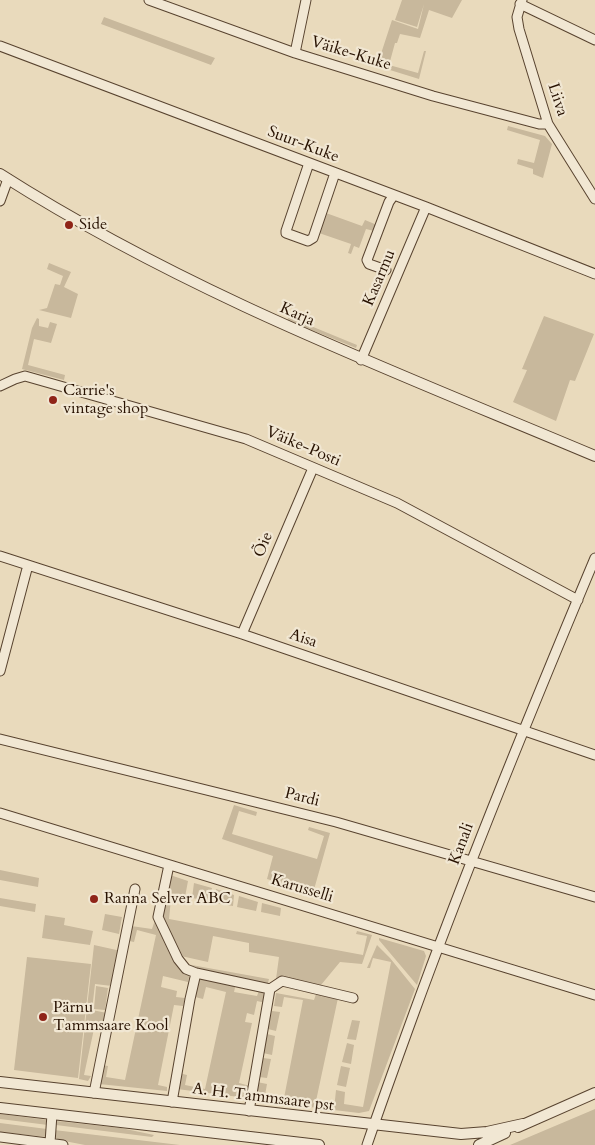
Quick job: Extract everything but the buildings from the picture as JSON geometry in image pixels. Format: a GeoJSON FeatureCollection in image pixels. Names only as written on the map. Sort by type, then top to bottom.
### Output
{"type":"FeatureCollection","features":[{"type":"Feature","properties":{"kind":"street","name":"Väike-Kuke"},"geometry":{"type":"LineString","coordinates":[[149,0],[295,53],[433,96],[539,124],[548,124]]}},
{"type":"Feature","properties":{"kind":"street"},"geometry":{"type":"LineString","coordinates":[[295,53],[306,0]]}},
{"type":"Feature","properties":{"kind":"street"},"geometry":{"type":"LineString","coordinates":[[521,2],[595,40]]}},
{"type":"Feature","properties":{"kind":"street","name":"Liiva"},"geometry":{"type":"LineString","coordinates":[[521,2],[517,18],[519,29],[548,124],[595,199]]}},
{"type":"Feature","properties":{"kind":"street","name":"Suur-Kuke"},"geometry":{"type":"LineString","coordinates":[[0,46],[426,207],[595,274]]}},
{"type":"Feature","properties":{"kind":"street"},"geometry":{"type":"LineString","coordinates":[[309,163],[286,231],[308,241],[313,238],[335,173]]}},
{"type":"Feature","properties":{"kind":"street"},"geometry":{"type":"LineString","coordinates":[[0,201],[4,176]]}},
{"type":"Feature","properties":{"kind":"street","name":"Karja"},"geometry":{"type":"LineString","coordinates":[[4,176],[78,221],[164,268],[239,305],[361,360],[595,456]]}},
{"type":"Feature","properties":{"kind":"street"},"geometry":{"type":"LineString","coordinates":[[386,270],[369,264],[367,260],[389,202],[394,195]]}},
{"type":"Feature","properties":{"kind":"street","name":"Kasarmu"},"geometry":{"type":"LineString","coordinates":[[361,360],[426,207]]}},
{"type":"Feature","properties":{"kind":"street","name":"Väike-Posti"},"geometry":{"type":"LineString","coordinates":[[0,386],[15,378],[25,376],[246,439],[397,504],[578,600]]}},
{"type":"Feature","properties":{"kind":"street","name":"Õie"},"geometry":{"type":"LineString","coordinates":[[242,634],[314,468]]}},
{"type":"Feature","properties":{"kind":"street","name":"Aisa"},"geometry":{"type":"LineString","coordinates":[[0,556],[242,634],[595,755]]}},
{"type":"Feature","properties":{"kind":"street","name":"Kanali"},"geometry":{"type":"LineString","coordinates":[[367,1145],[438,946],[523,731],[595,558]]}},
{"type":"Feature","properties":{"kind":"street"},"geometry":{"type":"LineString","coordinates":[[0,671],[28,565]]}},
{"type":"Feature","properties":{"kind":"street","name":"Pardi"},"geometry":{"type":"LineString","coordinates":[[0,739],[336,822],[595,897]]}},
{"type":"Feature","properties":{"kind":"street","name":"Karusselli"},"geometry":{"type":"LineString","coordinates":[[0,813],[595,995]]}},
{"type":"Feature","properties":{"kind":"street"},"geometry":{"type":"LineString","coordinates":[[169,865],[158,917],[178,959],[186,969],[196,973],[270,989],[282,981],[353,998]]}},
{"type":"Feature","properties":{"kind":"street"},"geometry":{"type":"LineString","coordinates":[[94,1093],[135,889]]}},
{"type":"Feature","properties":{"kind":"street"},"geometry":{"type":"LineString","coordinates":[[172,1102],[188,1006],[196,973]]}},
{"type":"Feature","properties":{"kind":"street"},"geometry":{"type":"LineString","coordinates":[[249,1111],[270,989]]}},
{"type":"Feature","properties":{"kind":"street","name":"A. H. Tammsaare pst"},"geometry":{"type":"LineString","coordinates":[[0,1082],[373,1125],[472,1134],[523,1124]]}},
{"type":"Feature","properties":{"kind":"street","name":"A. H. Tammsaare pst"},"geometry":{"type":"LineString","coordinates":[[479,1145],[595,1093]]}},
{"type":"Feature","properties":{"kind":"street"},"geometry":{"type":"LineString","coordinates":[[0,1108],[319,1145]]}},
{"type":"Feature","properties":{"kind":"street"},"geometry":{"type":"LineString","coordinates":[[50,1142],[52,1114]]}},
{"type":"Feature","properties":{"kind":"street"},"geometry":{"type":"LineString","coordinates":[[0,1137],[63,1145]]}},
{"type":"Feature","properties":{"kind":"shaded area"},"geometry":{"type":"Polygon","coordinates":[[[402,0],[462,0],[452,18],[429,10],[420,38],[400,34],[397,43],[395,43],[389,65],[418,73],[424,51],[426,51],[419,79],[377,66],[392,20],[418,29],[424,4],[417,27],[395,20],[402,0]]]}},
{"type":"Feature","properties":{"kind":"shaded area"},"geometry":{"type":"Polygon","coordinates":[[[104,17],[215,58],[211,65],[101,24],[104,17]]]}},
{"type":"Feature","properties":{"kind":"shaded area"},"geometry":{"type":"Polygon","coordinates":[[[508,126],[545,136],[552,144],[543,178],[533,174],[533,169],[517,164],[518,159],[534,163],[540,140],[507,130],[508,126]]]}},
{"type":"Feature","properties":{"kind":"shaded area"},"geometry":{"type":"Polygon","coordinates":[[[326,213],[362,226],[365,220],[377,225],[374,231],[366,229],[359,248],[354,246],[351,254],[348,253],[351,244],[319,233],[326,213]]]}},
{"type":"Feature","properties":{"kind":"shaded area"},"geometry":{"type":"Polygon","coordinates":[[[49,263],[71,272],[64,287],[78,294],[71,318],[39,310],[47,308],[55,284],[60,285],[63,276],[47,269],[49,263]]]}},
{"type":"Feature","properties":{"kind":"shaded area"},"geometry":{"type":"Polygon","coordinates":[[[544,316],[594,334],[575,381],[570,380],[556,421],[513,402],[527,370],[522,369],[544,316]]]}},
{"type":"Feature","properties":{"kind":"shaded area"},"geometry":{"type":"Polygon","coordinates":[[[289,317],[357,345],[356,348],[287,320],[289,317]]]}},
{"type":"Feature","properties":{"kind":"shaded area"},"geometry":{"type":"Polygon","coordinates":[[[37,318],[39,319],[39,326],[48,328],[50,322],[57,324],[51,343],[34,339],[28,365],[65,375],[64,380],[22,369],[32,328],[37,318]]]}},
{"type":"Feature","properties":{"kind":"shaded area"},"geometry":{"type":"Polygon","coordinates":[[[234,805],[257,812],[256,816],[239,811],[232,834],[317,859],[324,836],[308,830],[309,827],[330,833],[313,893],[267,879],[273,856],[222,839],[234,805]]]}},
{"type":"Feature","properties":{"kind":"shaded area"},"geometry":{"type":"Polygon","coordinates":[[[0,870],[39,878],[38,887],[0,880],[0,870]]]}},
{"type":"Feature","properties":{"kind":"shaded area"},"geometry":{"type":"Polygon","coordinates":[[[170,875],[188,881],[185,897],[169,895],[166,891],[170,875]]]}},
{"type":"Feature","properties":{"kind":"shaded area"},"geometry":{"type":"Polygon","coordinates":[[[194,883],[212,888],[209,901],[192,898],[194,883]]]}},
{"type":"Feature","properties":{"kind":"shaded area"},"geometry":{"type":"Polygon","coordinates":[[[216,889],[234,895],[233,906],[214,903],[216,889]]]}},
{"type":"Feature","properties":{"kind":"shaded area"},"geometry":{"type":"Polygon","coordinates":[[[239,896],[258,902],[256,911],[237,907],[239,896]]]}},
{"type":"Feature","properties":{"kind":"shaded area"},"geometry":{"type":"Polygon","coordinates":[[[0,898],[36,904],[35,912],[0,906],[0,898]]]}},
{"type":"Feature","properties":{"kind":"shaded area"},"geometry":{"type":"Polygon","coordinates":[[[165,898],[171,899],[169,919],[363,955],[367,936],[356,934],[357,931],[372,935],[362,964],[340,962],[321,985],[283,978],[276,979],[279,957],[249,952],[249,943],[213,936],[208,962],[181,956],[160,917],[165,898]]]}},
{"type":"Feature","properties":{"kind":"shaded area"},"geometry":{"type":"Polygon","coordinates":[[[262,903],[281,908],[280,916],[261,912],[262,903]]]}},
{"type":"Feature","properties":{"kind":"shaded area"},"geometry":{"type":"Polygon","coordinates":[[[105,914],[122,917],[119,934],[102,930],[105,914]]]}},
{"type":"Feature","properties":{"kind":"shaded area"},"geometry":{"type":"Polygon","coordinates":[[[45,915],[65,918],[64,925],[93,931],[90,945],[42,938],[45,915]]]}},
{"type":"Feature","properties":{"kind":"shaded area"},"geometry":{"type":"Polygon","coordinates":[[[155,920],[172,957],[190,973],[188,982],[163,976],[161,987],[177,991],[176,997],[185,998],[183,1006],[174,1005],[158,1085],[167,1087],[167,1091],[99,1084],[102,1065],[108,1066],[106,1077],[125,1080],[156,935],[137,930],[134,942],[129,941],[131,926],[152,929],[155,920]]]}},
{"type":"Feature","properties":{"kind":"shaded area"},"geometry":{"type":"Polygon","coordinates":[[[379,938],[424,951],[426,956],[417,985],[379,940],[379,938]]]}},
{"type":"Feature","properties":{"kind":"shaded area"},"geometry":{"type":"Polygon","coordinates":[[[94,945],[121,951],[112,986],[95,984],[92,1010],[107,1013],[103,1030],[94,1029],[84,1075],[91,1076],[88,1081],[79,1079],[94,945]]]}},
{"type":"Feature","properties":{"kind":"shaded area"},"geometry":{"type":"Polygon","coordinates":[[[377,945],[415,989],[369,1111],[359,1113],[334,1110],[336,1090],[345,1092],[344,1104],[363,1107],[391,962],[373,958],[370,968],[367,968],[377,945]]]}},
{"type":"Feature","properties":{"kind":"shaded area"},"geometry":{"type":"Polygon","coordinates":[[[27,957],[91,964],[78,1078],[14,1070],[27,957]]]}},
{"type":"Feature","properties":{"kind":"shaded area"},"geometry":{"type":"Polygon","coordinates":[[[186,964],[269,979],[268,983],[224,976],[201,971],[186,964]]]}},
{"type":"Feature","properties":{"kind":"shaded area"},"geometry":{"type":"Polygon","coordinates":[[[200,978],[236,983],[234,992],[257,996],[260,988],[266,989],[266,1003],[257,1001],[254,1015],[247,1013],[245,1022],[252,1023],[239,1083],[250,1086],[247,1098],[177,1089],[179,1073],[187,1075],[185,1085],[205,1089],[226,992],[206,987],[203,999],[195,997],[200,978]]]}},
{"type":"Feature","properties":{"kind":"shaded area"},"geometry":{"type":"Polygon","coordinates":[[[96,986],[108,988],[105,1010],[94,1009],[96,986]]]}},
{"type":"Feature","properties":{"kind":"shaded area"},"geometry":{"type":"Polygon","coordinates":[[[317,991],[338,998],[316,1101],[326,1103],[325,1109],[257,1100],[255,1094],[257,1082],[267,1084],[265,1095],[284,1098],[303,1000],[284,997],[282,1007],[274,1006],[276,993],[314,1000],[317,991]]]}},
{"type":"Feature","properties":{"kind":"shaded area"},"geometry":{"type":"Polygon","coordinates":[[[272,1011],[280,1012],[276,1031],[268,1029],[272,1011]]]}},
{"type":"Feature","properties":{"kind":"shaded area"},"geometry":{"type":"Polygon","coordinates":[[[352,1020],[360,1021],[356,1040],[347,1039],[352,1020]]]}},
{"type":"Feature","properties":{"kind":"shaded area"},"geometry":{"type":"Polygon","coordinates":[[[267,1034],[275,1036],[272,1055],[263,1053],[267,1034]]]}},
{"type":"Feature","properties":{"kind":"shaded area"},"geometry":{"type":"Polygon","coordinates":[[[347,1043],[354,1045],[351,1064],[342,1062],[347,1043]]]}},
{"type":"Feature","properties":{"kind":"shaded area"},"geometry":{"type":"Polygon","coordinates":[[[263,1058],[271,1059],[267,1078],[259,1077],[263,1058]]]}},
{"type":"Feature","properties":{"kind":"shaded area"},"geometry":{"type":"Polygon","coordinates":[[[341,1066],[350,1068],[346,1087],[337,1085],[341,1066]]]}},
{"type":"Feature","properties":{"kind":"shaded area"},"geometry":{"type":"Polygon","coordinates":[[[595,1109],[595,1145],[510,1145],[588,1112],[595,1109]]]}},
{"type":"Feature","properties":{"kind":"shaded area"},"geometry":{"type":"Polygon","coordinates":[[[0,1114],[48,1120],[48,1125],[0,1119],[0,1114]]]}},
{"type":"Feature","properties":{"kind":"shaded area"},"geometry":{"type":"Polygon","coordinates":[[[56,1121],[121,1128],[154,1135],[152,1137],[56,1125],[56,1121]]]}},
{"type":"Feature","properties":{"kind":"shaded area"},"geometry":{"type":"Polygon","coordinates":[[[0,1123],[47,1129],[47,1137],[0,1132],[0,1123]]]}},
{"type":"Feature","properties":{"kind":"shaded area"},"geometry":{"type":"Polygon","coordinates":[[[54,1130],[180,1145],[85,1145],[54,1139],[54,1130]]]}},
{"type":"Feature","properties":{"kind":"place","name":"Side"},"geometry":{"type":"Point","coordinates":[69,225]}},
{"type":"Feature","properties":{"kind":"place","name":"Carrie's vintage shop"},"geometry":{"type":"Point","coordinates":[53,400]}},
{"type":"Feature","properties":{"kind":"place","name":"Ranna Selver ABC"},"geometry":{"type":"Point","coordinates":[94,899]}},
{"type":"Feature","properties":{"kind":"place","name":"Pärnu Tammsaare Kool"},"geometry":{"type":"Point","coordinates":[43,1017]}}]}
